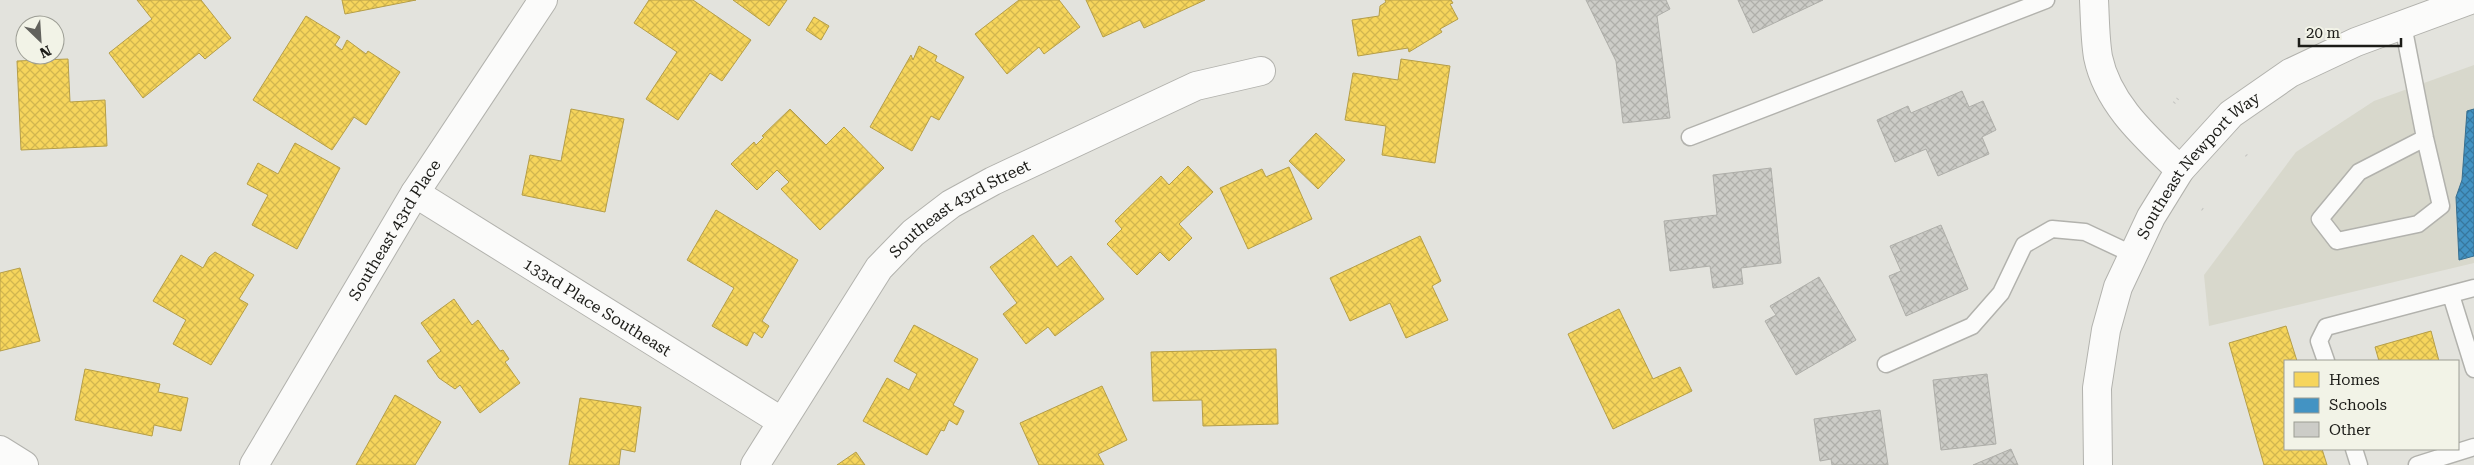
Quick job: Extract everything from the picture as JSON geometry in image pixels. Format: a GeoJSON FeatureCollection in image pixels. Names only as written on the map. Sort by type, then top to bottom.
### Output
{"type":"FeatureCollection","features":[{"type":"Feature","properties":{"kind":"street","name":"Southeast 43rd Place"},"geometry":{"type":"LineString","coordinates":[[254,465],[414,194],[543,0]]}},
{"type":"Feature","properties":{"kind":"street"},"geometry":{"type":"LineString","coordinates":[[2094,0],[2098,58],[2110,91],[2133,126],[2180,170]]}},
{"type":"Feature","properties":{"kind":"street","name":"Southeast Newport Way"},"geometry":{"type":"LineString","coordinates":[[2098,465],[2097,388],[2106,330],[2118,287],[2151,217],[2180,170],[2231,114],[2290,73],[2356,42],[2470,0]]}},
{"type":"Feature","properties":{"kind":"street","name":"Southeast 43rd Street"},"geometry":{"type":"LineString","coordinates":[[755,465],[878,268],[913,233],[951,204],[993,181],[1196,86],[1261,71]]}},
{"type":"Feature","properties":{"kind":"street","name":"133rd Place Southeast"},"geometry":{"type":"LineString","coordinates":[[414,194],[781,421]]}},
{"type":"Feature","properties":{"kind":"street"},"geometry":{"type":"LineString","coordinates":[[0,450],[24,465]]}},
{"type":"Feature","properties":{"kind":"lane"},"geometry":{"type":"LineString","coordinates":[[1690,137],[2046,0]]}},
{"type":"Feature","properties":{"kind":"lane"},"geometry":{"type":"LineString","coordinates":[[2403,25],[2425,138],[2441,206],[2418,224],[2337,241],[2320,219],[2359,172],[2425,138]]}},
{"type":"Feature","properties":{"kind":"lane"},"geometry":{"type":"LineString","coordinates":[[1886,364],[1972,326],[2001,293],[2024,245],[2052,229],[2085,232],[2134,254]]}},
{"type":"Feature","properties":{"kind":"lane"},"geometry":{"type":"LineString","coordinates":[[2326,360],[2319,341],[2326,327],[2474,288]]}},
{"type":"Feature","properties":{"kind":"lane"},"geometry":{"type":"LineString","coordinates":[[2451,295],[2474,369]]}},
{"type":"Feature","properties":{"kind":"lane"},"geometry":{"type":"LineString","coordinates":[[2417,465],[2474,447]]}},
{"type":"Feature","properties":{"kind":"lane"},"geometry":{"type":"LineString","coordinates":[[2354,450],[2359,465]]}},
{"type":"Feature","properties":{"kind":"path"},"geometry":{"type":"LineString","coordinates":[[2174,103],[2180,96],[2181,104]]}},
{"type":"Feature","properties":{"kind":"path"},"geometry":{"type":"LineString","coordinates":[[2202,209],[2206,212]]}},
{"type":"Feature","properties":{"kind":"shaded area"},"geometry":{"type":"Polygon","coordinates":[[[2474,65],[2474,263],[2209,326],[2204,275],[2296,152],[2374,101],[2474,65]]]}},
{"type":"Feature","properties":{"kind":"building: Homes"},"geometry":{"type":"Polygon","coordinates":[[[137,0],[201,0],[231,38],[205,59],[199,53],[143,98],[109,53],[152,19],[137,0]]]}},
{"type":"Feature","properties":{"kind":"building: Homes"},"geometry":{"type":"Polygon","coordinates":[[[342,0],[416,0],[345,14],[342,0]]]}},
{"type":"Feature","properties":{"kind":"building: Homes"},"geometry":{"type":"Polygon","coordinates":[[[649,0],[693,0],[751,40],[722,81],[710,73],[678,120],[646,99],[677,52],[634,23],[649,0]]]}},
{"type":"Feature","properties":{"kind":"building: Homes"},"geometry":{"type":"Polygon","coordinates":[[[733,0],[787,0],[769,26],[733,0]]]}},
{"type":"Feature","properties":{"kind":"building: Homes"},"geometry":{"type":"Polygon","coordinates":[[[1019,0],[1059,0],[1080,27],[1044,54],[1039,47],[1007,74],[975,34],[1019,0]]]}},
{"type":"Feature","properties":{"kind":"building: Homes"},"geometry":{"type":"Polygon","coordinates":[[[1086,0],[1205,0],[1144,28],[1140,20],[1103,37],[1086,0]]]}},
{"type":"Feature","properties":{"kind":"building: Homes"},"geometry":{"type":"Polygon","coordinates":[[[1385,0],[1451,0],[1453,3],[1450,4],[1458,19],[1440,29],[1442,32],[1409,52],[1408,48],[1358,56],[1352,20],[1379,16],[1380,6],[1386,2],[1385,0]]]}},
{"type":"Feature","properties":{"kind":"building: Homes"},"geometry":{"type":"Polygon","coordinates":[[[306,16],[340,37],[335,45],[342,50],[347,40],[366,54],[368,51],[400,72],[366,125],[354,117],[332,150],[253,100],[306,16]]]}},
{"type":"Feature","properties":{"kind":"building: Homes"},"geometry":{"type":"Polygon","coordinates":[[[814,17],[829,26],[821,40],[806,30],[814,17]]]}},
{"type":"Feature","properties":{"kind":"building: Homes"},"geometry":{"type":"Polygon","coordinates":[[[919,46],[937,56],[935,61],[964,77],[939,120],[931,116],[912,151],[870,127],[911,55],[913,60],[919,46]]]}},
{"type":"Feature","properties":{"kind":"building: Homes"},"geometry":{"type":"Polygon","coordinates":[[[65,59],[68,59],[70,102],[105,100],[107,146],[21,150],[17,65],[65,65],[65,59]]]}},
{"type":"Feature","properties":{"kind":"building: Homes"},"geometry":{"type":"Polygon","coordinates":[[[1401,59],[1450,66],[1435,163],[1382,155],[1386,126],[1345,120],[1353,73],[1398,80],[1401,59]]]}},
{"type":"Feature","properties":{"kind":"building: Homes"},"geometry":{"type":"Polygon","coordinates":[[[571,109],[624,119],[605,212],[522,195],[530,155],[561,161],[571,109]]]}},
{"type":"Feature","properties":{"kind":"building: Homes"},"geometry":{"type":"Polygon","coordinates":[[[790,109],[826,145],[844,127],[884,168],[820,230],[781,189],[789,182],[777,170],[757,190],[731,164],[754,142],[756,145],[764,137],[762,136],[790,109]]]}},
{"type":"Feature","properties":{"kind":"building: Homes"},"geometry":{"type":"Polygon","coordinates":[[[1316,133],[1345,160],[1318,189],[1289,161],[1316,133]]]}},
{"type":"Feature","properties":{"kind":"building: Homes"},"geometry":{"type":"Polygon","coordinates":[[[295,143],[340,168],[297,249],[252,225],[268,195],[247,184],[258,163],[278,174],[295,143]]]}},
{"type":"Feature","properties":{"kind":"building: Homes"},"geometry":{"type":"Polygon","coordinates":[[[1188,166],[1213,192],[1179,224],[1192,238],[1169,261],[1160,252],[1137,275],[1107,244],[1122,229],[1115,221],[1161,176],[1169,185],[1188,166]]]}},
{"type":"Feature","properties":{"kind":"building: Homes"},"geometry":{"type":"Polygon","coordinates":[[[1289,167],[1312,219],[1248,249],[1220,188],[1262,169],[1266,177],[1289,167]]]}},
{"type":"Feature","properties":{"kind":"building: Homes"},"geometry":{"type":"Polygon","coordinates":[[[716,210],[798,260],[762,321],[769,326],[762,338],[754,332],[747,346],[712,326],[734,288],[687,260],[716,210]]]}},
{"type":"Feature","properties":{"kind":"building: Homes"},"geometry":{"type":"Polygon","coordinates":[[[1033,235],[1057,267],[1071,256],[1104,299],[1055,336],[1048,327],[1026,344],[1003,314],[1017,303],[990,267],[1033,235]]]}},
{"type":"Feature","properties":{"kind":"building: Homes"},"geometry":{"type":"Polygon","coordinates":[[[1420,236],[1441,281],[1432,286],[1448,320],[1406,338],[1390,303],[1350,321],[1330,278],[1420,236]]]}},
{"type":"Feature","properties":{"kind":"building: Homes"},"geometry":{"type":"Polygon","coordinates":[[[215,252],[254,275],[239,299],[248,304],[211,365],[173,344],[186,320],[153,301],[181,255],[203,268],[209,257],[215,252]]]}},
{"type":"Feature","properties":{"kind":"building: Homes"},"geometry":{"type":"Polygon","coordinates":[[[20,268],[40,341],[0,351],[0,273],[20,268]]]}},
{"type":"Feature","properties":{"kind":"building: Homes"},"geometry":{"type":"Polygon","coordinates":[[[454,299],[472,325],[478,320],[500,351],[503,350],[509,359],[505,362],[520,383],[480,413],[460,385],[455,389],[439,378],[427,361],[441,351],[421,323],[454,299]]]}},
{"type":"Feature","properties":{"kind":"building: Homes"},"geometry":{"type":"Polygon","coordinates":[[[1619,309],[1653,379],[1680,367],[1692,391],[1613,429],[1568,334],[1619,309]]]}},
{"type":"Feature","properties":{"kind":"building: Homes"},"geometry":{"type":"Polygon","coordinates":[[[914,325],[978,359],[953,405],[964,411],[957,425],[949,420],[944,431],[941,430],[927,455],[863,421],[887,378],[909,390],[917,374],[894,361],[914,325]]]}},
{"type":"Feature","properties":{"kind":"building: Homes"},"geometry":{"type":"Polygon","coordinates":[[[2286,326],[2297,360],[2284,360],[2284,450],[2322,450],[2327,465],[2264,465],[2229,343],[2286,326]]]}},
{"type":"Feature","properties":{"kind":"building: Homes"},"geometry":{"type":"Polygon","coordinates":[[[2431,331],[2439,360],[2379,360],[2375,347],[2431,331]]]}},
{"type":"Feature","properties":{"kind":"building: Homes"},"geometry":{"type":"Polygon","coordinates":[[[1276,349],[1278,424],[1203,426],[1202,400],[1153,401],[1151,352],[1276,349]]]}},
{"type":"Feature","properties":{"kind":"building: Homes"},"geometry":{"type":"Polygon","coordinates":[[[85,369],[160,384],[158,392],[188,398],[181,431],[154,425],[152,436],[75,420],[85,369]]]}},
{"type":"Feature","properties":{"kind":"building: Homes"},"geometry":{"type":"Polygon","coordinates":[[[1102,386],[1127,440],[1098,454],[1104,465],[1039,465],[1020,423],[1102,386]]]}},
{"type":"Feature","properties":{"kind":"building: Homes"},"geometry":{"type":"Polygon","coordinates":[[[395,395],[441,422],[415,465],[356,465],[395,395]]]}},
{"type":"Feature","properties":{"kind":"building: Homes"},"geometry":{"type":"Polygon","coordinates":[[[580,398],[641,407],[635,452],[621,449],[619,465],[569,465],[580,398]]]}},
{"type":"Feature","properties":{"kind":"building: Homes"},"geometry":{"type":"Polygon","coordinates":[[[856,452],[865,465],[837,465],[856,452]]]}},
{"type":"Feature","properties":{"kind":"building: Schools"},"geometry":{"type":"Polygon","coordinates":[[[2474,109],[2474,256],[2459,260],[2456,197],[2462,180],[2467,111],[2474,109]]]}},
{"type":"Feature","properties":{"kind":"building: Other"},"geometry":{"type":"Polygon","coordinates":[[[1586,0],[1666,0],[1670,9],[1657,16],[1670,118],[1623,123],[1616,61],[1586,0]]]}},
{"type":"Feature","properties":{"kind":"building: Other"},"geometry":{"type":"Polygon","coordinates":[[[1738,0],[1823,0],[1753,33],[1738,0]]]}},
{"type":"Feature","properties":{"kind":"building: Other"},"geometry":{"type":"Polygon","coordinates":[[[1962,91],[1969,107],[1983,101],[1996,130],[1982,137],[1989,154],[1938,176],[1926,149],[1895,162],[1877,120],[1908,106],[1911,113],[1962,91]]]}},
{"type":"Feature","properties":{"kind":"building: Other"},"geometry":{"type":"Polygon","coordinates":[[[1771,168],[1781,263],[1741,268],[1743,284],[1713,288],[1710,266],[1670,271],[1664,221],[1717,215],[1713,175],[1771,168]]]}},
{"type":"Feature","properties":{"kind":"building: Other"},"geometry":{"type":"Polygon","coordinates":[[[1941,225],[1968,289],[1906,316],[1889,276],[1901,271],[1890,246],[1941,225]]]}},
{"type":"Feature","properties":{"kind":"building: Other"},"geometry":{"type":"Polygon","coordinates":[[[1819,277],[1856,340],[1796,375],[1765,321],[1776,315],[1770,306],[1819,277]]]}},
{"type":"Feature","properties":{"kind":"building: Other"},"geometry":{"type":"Polygon","coordinates":[[[1987,374],[1996,444],[1941,450],[1933,380],[1987,374]]]}},
{"type":"Feature","properties":{"kind":"building: Other"},"geometry":{"type":"Polygon","coordinates":[[[1880,410],[1888,465],[1832,465],[1831,459],[1820,461],[1814,419],[1880,410]]]}},
{"type":"Feature","properties":{"kind":"building: Other"},"geometry":{"type":"Polygon","coordinates":[[[2011,449],[2018,465],[1973,465],[2011,449]]]}}]}
